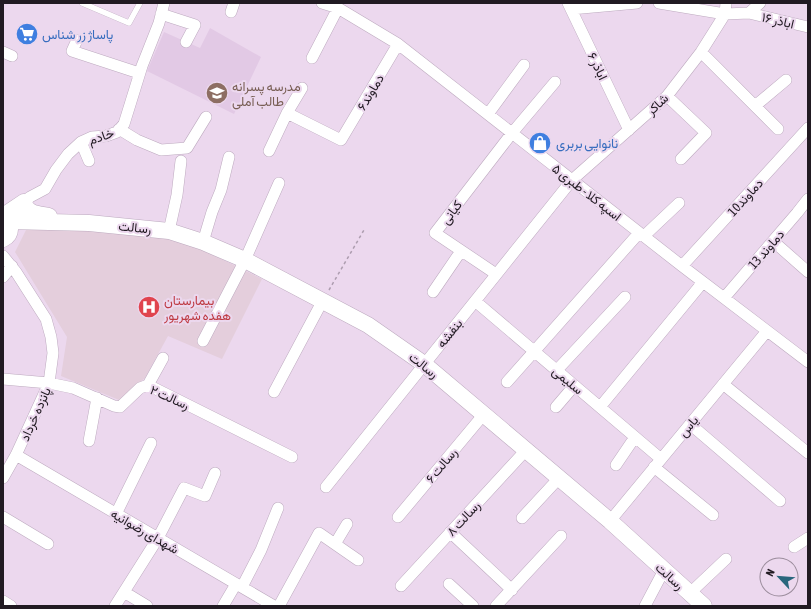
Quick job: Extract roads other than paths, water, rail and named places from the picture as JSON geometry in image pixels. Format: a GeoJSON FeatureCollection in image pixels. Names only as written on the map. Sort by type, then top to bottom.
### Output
{"type":"FeatureCollection","features":[{"type":"Feature","properties":{"kind":"main road","name":"خادم"},"geometry":{"type":"LineString","coordinates":[[5,218],[24,202]]}},
{"type":"Feature","properties":{"kind":"main road","name":"رسالت"},"geometry":{"type":"LineString","coordinates":[[24,202],[25,207],[34,213],[75,218],[89,223]]}},
{"type":"Feature","properties":{"kind":"main road","name":"رسالت"},"geometry":{"type":"LineString","coordinates":[[5,218],[89,223],[169,231],[203,242],[245,260],[323,300],[368,325],[424,364],[610,521],[698,602]]}},
{"type":"Feature","properties":{"kind":"main road"},"geometry":{"type":"LineString","coordinates":[[5,218],[11,230],[5,238]]}},
{"type":"Feature","properties":{"kind":"street","name":"اسپه کلا - طبری ۵"},"geometry":{"type":"LineString","coordinates":[[322,3],[338,8],[398,44],[682,266],[767,330],[806,357]]}},
{"type":"Feature","properties":{"kind":"street"},"geometry":{"type":"LineString","coordinates":[[569,6],[637,3]]}},
{"type":"Feature","properties":{"kind":"street","name":"اباذر ۱۶"},"geometry":{"type":"LineString","coordinates":[[659,3],[725,14],[749,13],[808,27]]}},
{"type":"Feature","properties":{"kind":"street"},"geometry":{"type":"LineString","coordinates":[[725,14],[726,3]]}},
{"type":"Feature","properties":{"kind":"street"},"geometry":{"type":"LineString","coordinates":[[749,13],[760,3]]}},
{"type":"Feature","properties":{"kind":"street","name":"اباذر ۶"},"geometry":{"type":"LineString","coordinates":[[569,6],[629,130]]}},
{"type":"Feature","properties":{"kind":"street"},"geometry":{"type":"LineString","coordinates":[[163,8],[195,25],[186,42]]}},
{"type":"Feature","properties":{"kind":"street","name":"خادم"},"geometry":{"type":"LineString","coordinates":[[24,202],[45,189],[56,170],[68,154],[81,142],[92,137],[106,136],[117,132],[124,124],[163,8]]}},
{"type":"Feature","properties":{"kind":"street"},"geometry":{"type":"LineString","coordinates":[[312,58],[338,8]]}},
{"type":"Feature","properties":{"kind":"street","name":"شاکر"},"geometry":{"type":"LineString","coordinates":[[572,180],[667,96],[701,52],[725,14]]}},
{"type":"Feature","properties":{"kind":"street"},"geometry":{"type":"LineString","coordinates":[[77,40],[72,51],[140,73]]}},
{"type":"Feature","properties":{"kind":"street","name":"دماوند۶"},"geometry":{"type":"LineString","coordinates":[[286,113],[341,140],[398,44]]}},
{"type":"Feature","properties":{"kind":"street"},"geometry":{"type":"LineString","coordinates":[[701,52],[778,129]]}},
{"type":"Feature","properties":{"kind":"street"},"geometry":{"type":"LineString","coordinates":[[488,114],[524,65]]}},
{"type":"Feature","properties":{"kind":"street"},"geometry":{"type":"LineString","coordinates":[[755,106],[786,80]]}},
{"type":"Feature","properties":{"kind":"street"},"geometry":{"type":"LineString","coordinates":[[512,133],[555,82]]}},
{"type":"Feature","properties":{"kind":"street"},"geometry":{"type":"LineString","coordinates":[[268,151],[286,113],[302,88]]}},
{"type":"Feature","properties":{"kind":"street"},"geometry":{"type":"LineString","coordinates":[[667,96],[706,133],[681,159]]}},
{"type":"Feature","properties":{"kind":"street"},"geometry":{"type":"LineString","coordinates":[[119,129],[137,140],[161,150],[187,148],[206,117]]}},
{"type":"Feature","properties":{"kind":"street","name":"دماوند10"},"geometry":{"type":"LineString","coordinates":[[682,266],[808,128]]}},
{"type":"Feature","properties":{"kind":"street","name":"کیانی"},"geometry":{"type":"LineString","coordinates":[[496,274],[435,233],[512,133]]}},
{"type":"Feature","properties":{"kind":"street"},"geometry":{"type":"LineString","coordinates":[[81,142],[89,161]]}},
{"type":"Feature","properties":{"kind":"street"},"geometry":{"type":"LineString","coordinates":[[203,242],[212,212],[221,190],[229,157]]}},
{"type":"Feature","properties":{"kind":"street"},"geometry":{"type":"LineString","coordinates":[[169,231],[177,195],[181,161]]}},
{"type":"Feature","properties":{"kind":"street","name":"بنفشه"},"geometry":{"type":"LineString","coordinates":[[326,487],[572,180]]}},
{"type":"Feature","properties":{"kind":"street"},"geometry":{"type":"LineString","coordinates":[[203,341],[245,260],[279,183]]}},
{"type":"Feature","properties":{"kind":"street","name":"دماوند 13"},"geometry":{"type":"LineString","coordinates":[[724,298],[808,199]]}},
{"type":"Feature","properties":{"kind":"street"},"geometry":{"type":"LineString","coordinates":[[507,382],[641,234],[679,203]]}},
{"type":"Feature","properties":{"kind":"street","name":"پانزده خرداد"},"geometry":{"type":"LineString","coordinates":[[3,478],[16,455],[49,383],[53,353],[51,337],[46,319],[8,261],[5,238]]}},
{"type":"Feature","properties":{"kind":"street"},"geometry":{"type":"LineString","coordinates":[[773,241],[808,272]]}},
{"type":"Feature","properties":{"kind":"street"},"geometry":{"type":"LineString","coordinates":[[433,292],[461,251]]}},
{"type":"Feature","properties":{"kind":"street"},"geometry":{"type":"LineString","coordinates":[[3,277],[8,261]]}},
{"type":"Feature","properties":{"kind":"street"},"geometry":{"type":"LineString","coordinates":[[600,407],[703,282]]}},
{"type":"Feature","properties":{"kind":"street"},"geometry":{"type":"LineString","coordinates":[[557,370],[625,297]]}},
{"type":"Feature","properties":{"kind":"street"},"geometry":{"type":"LineString","coordinates":[[274,392],[323,300]]}},
{"type":"Feature","properties":{"kind":"street","name":"سلیمی"},"geometry":{"type":"LineString","coordinates":[[475,301],[635,437],[657,463],[713,515]]}},
{"type":"Feature","properties":{"kind":"street","name":"یاس"},"geometry":{"type":"LineString","coordinates":[[610,521],[767,330]]}},
{"type":"Feature","properties":{"kind":"street"},"geometry":{"type":"LineString","coordinates":[[148,385],[163,358]]}},
{"type":"Feature","properties":{"kind":"street","name":"رسالت ۲"},"geometry":{"type":"LineString","coordinates":[[3,379],[49,383],[73,388],[114,406],[120,407],[140,388],[148,385],[292,457]]}},
{"type":"Feature","properties":{"kind":"street"},"geometry":{"type":"LineString","coordinates":[[723,384],[808,453]]}},
{"type":"Feature","properties":{"kind":"street"},"geometry":{"type":"LineString","coordinates":[[556,407],[574,386]]}},
{"type":"Feature","properties":{"kind":"street"},"geometry":{"type":"LineString","coordinates":[[89,441],[97,398]]}},
{"type":"Feature","properties":{"kind":"street","name":"رسالت ۶"},"geometry":{"type":"LineString","coordinates":[[398,517],[484,414]]}},
{"type":"Feature","properties":{"kind":"street"},"geometry":{"type":"LineString","coordinates":[[690,424],[780,501]]}},
{"type":"Feature","properties":{"kind":"street"},"geometry":{"type":"LineString","coordinates":[[616,465],[635,437]]}},
{"type":"Feature","properties":{"kind":"street"},"geometry":{"type":"LineString","coordinates":[[116,514],[151,443]]}},
{"type":"Feature","properties":{"kind":"street","name":"رسالت ۸"},"geometry":{"type":"LineString","coordinates":[[401,586],[526,450]]}},
{"type":"Feature","properties":{"kind":"street","name":"شهدای رضوانیه"},"geometry":{"type":"LineString","coordinates":[[16,455],[274,606]]}},
{"type":"Feature","properties":{"kind":"street"},"geometry":{"type":"LineString","coordinates":[[115,606],[158,538],[184,488],[205,496],[215,473]]}},
{"type":"Feature","properties":{"kind":"street"},"geometry":{"type":"LineString","coordinates":[[522,518],[559,478]]}},
{"type":"Feature","properties":{"kind":"street"},"geometry":{"type":"LineString","coordinates":[[223,606],[239,586],[261,550],[278,508]]}},
{"type":"Feature","properties":{"kind":"street"},"geometry":{"type":"LineString","coordinates":[[3,518],[48,544]]}},
{"type":"Feature","properties":{"kind":"street"},"geometry":{"type":"LineString","coordinates":[[335,544],[347,524]]}},
{"type":"Feature","properties":{"kind":"street"},"geometry":{"type":"LineString","coordinates":[[450,532],[512,590]]}},
{"type":"Feature","properties":{"kind":"street"},"geometry":{"type":"LineString","coordinates":[[279,606],[319,533],[358,560]]}},
{"type":"Feature","properties":{"kind":"street"},"geometry":{"type":"LineString","coordinates":[[496,606],[561,536]]}},
{"type":"Feature","properties":{"kind":"street"},"geometry":{"type":"LineString","coordinates":[[794,547],[808,538]]}},
{"type":"Feature","properties":{"kind":"street"},"geometry":{"type":"LineString","coordinates":[[698,602],[726,560]]}},
{"type":"Feature","properties":{"kind":"street"},"geometry":{"type":"LineString","coordinates":[[645,606],[664,570]]}},
{"type":"Feature","properties":{"kind":"street"},"geometry":{"type":"LineString","coordinates":[[449,584],[473,606]]}},
{"type":"Feature","properties":{"kind":"street"},"geometry":{"type":"LineString","coordinates":[[124,592],[147,606]]}},
{"type":"Feature","properties":{"kind":"street"},"geometry":{"type":"LineString","coordinates":[[3,601],[11,606]]}},
{"type":"Feature","properties":{"kind":"lane"},"geometry":{"type":"LineString","coordinates":[[82,3],[129,23],[140,3]]}},
{"type":"Feature","properties":{"kind":"place","name":"پاساژ زر شناس"},"geometry":{"type":"Point","coordinates":[27,34]}},
{"type":"Feature","properties":{"kind":"place","name":"مدرسه پسرانه طالب آملی"},"geometry":{"type":"Point","coordinates":[217,93]}},
{"type":"Feature","properties":{"kind":"place","name":"نانوایی بربری"},"geometry":{"type":"Point","coordinates":[540,143]}},
{"type":"Feature","properties":{"kind":"place","name":"بیمارستان هفده شهریور"},"geometry":{"type":"Point","coordinates":[149,307]}}]}
